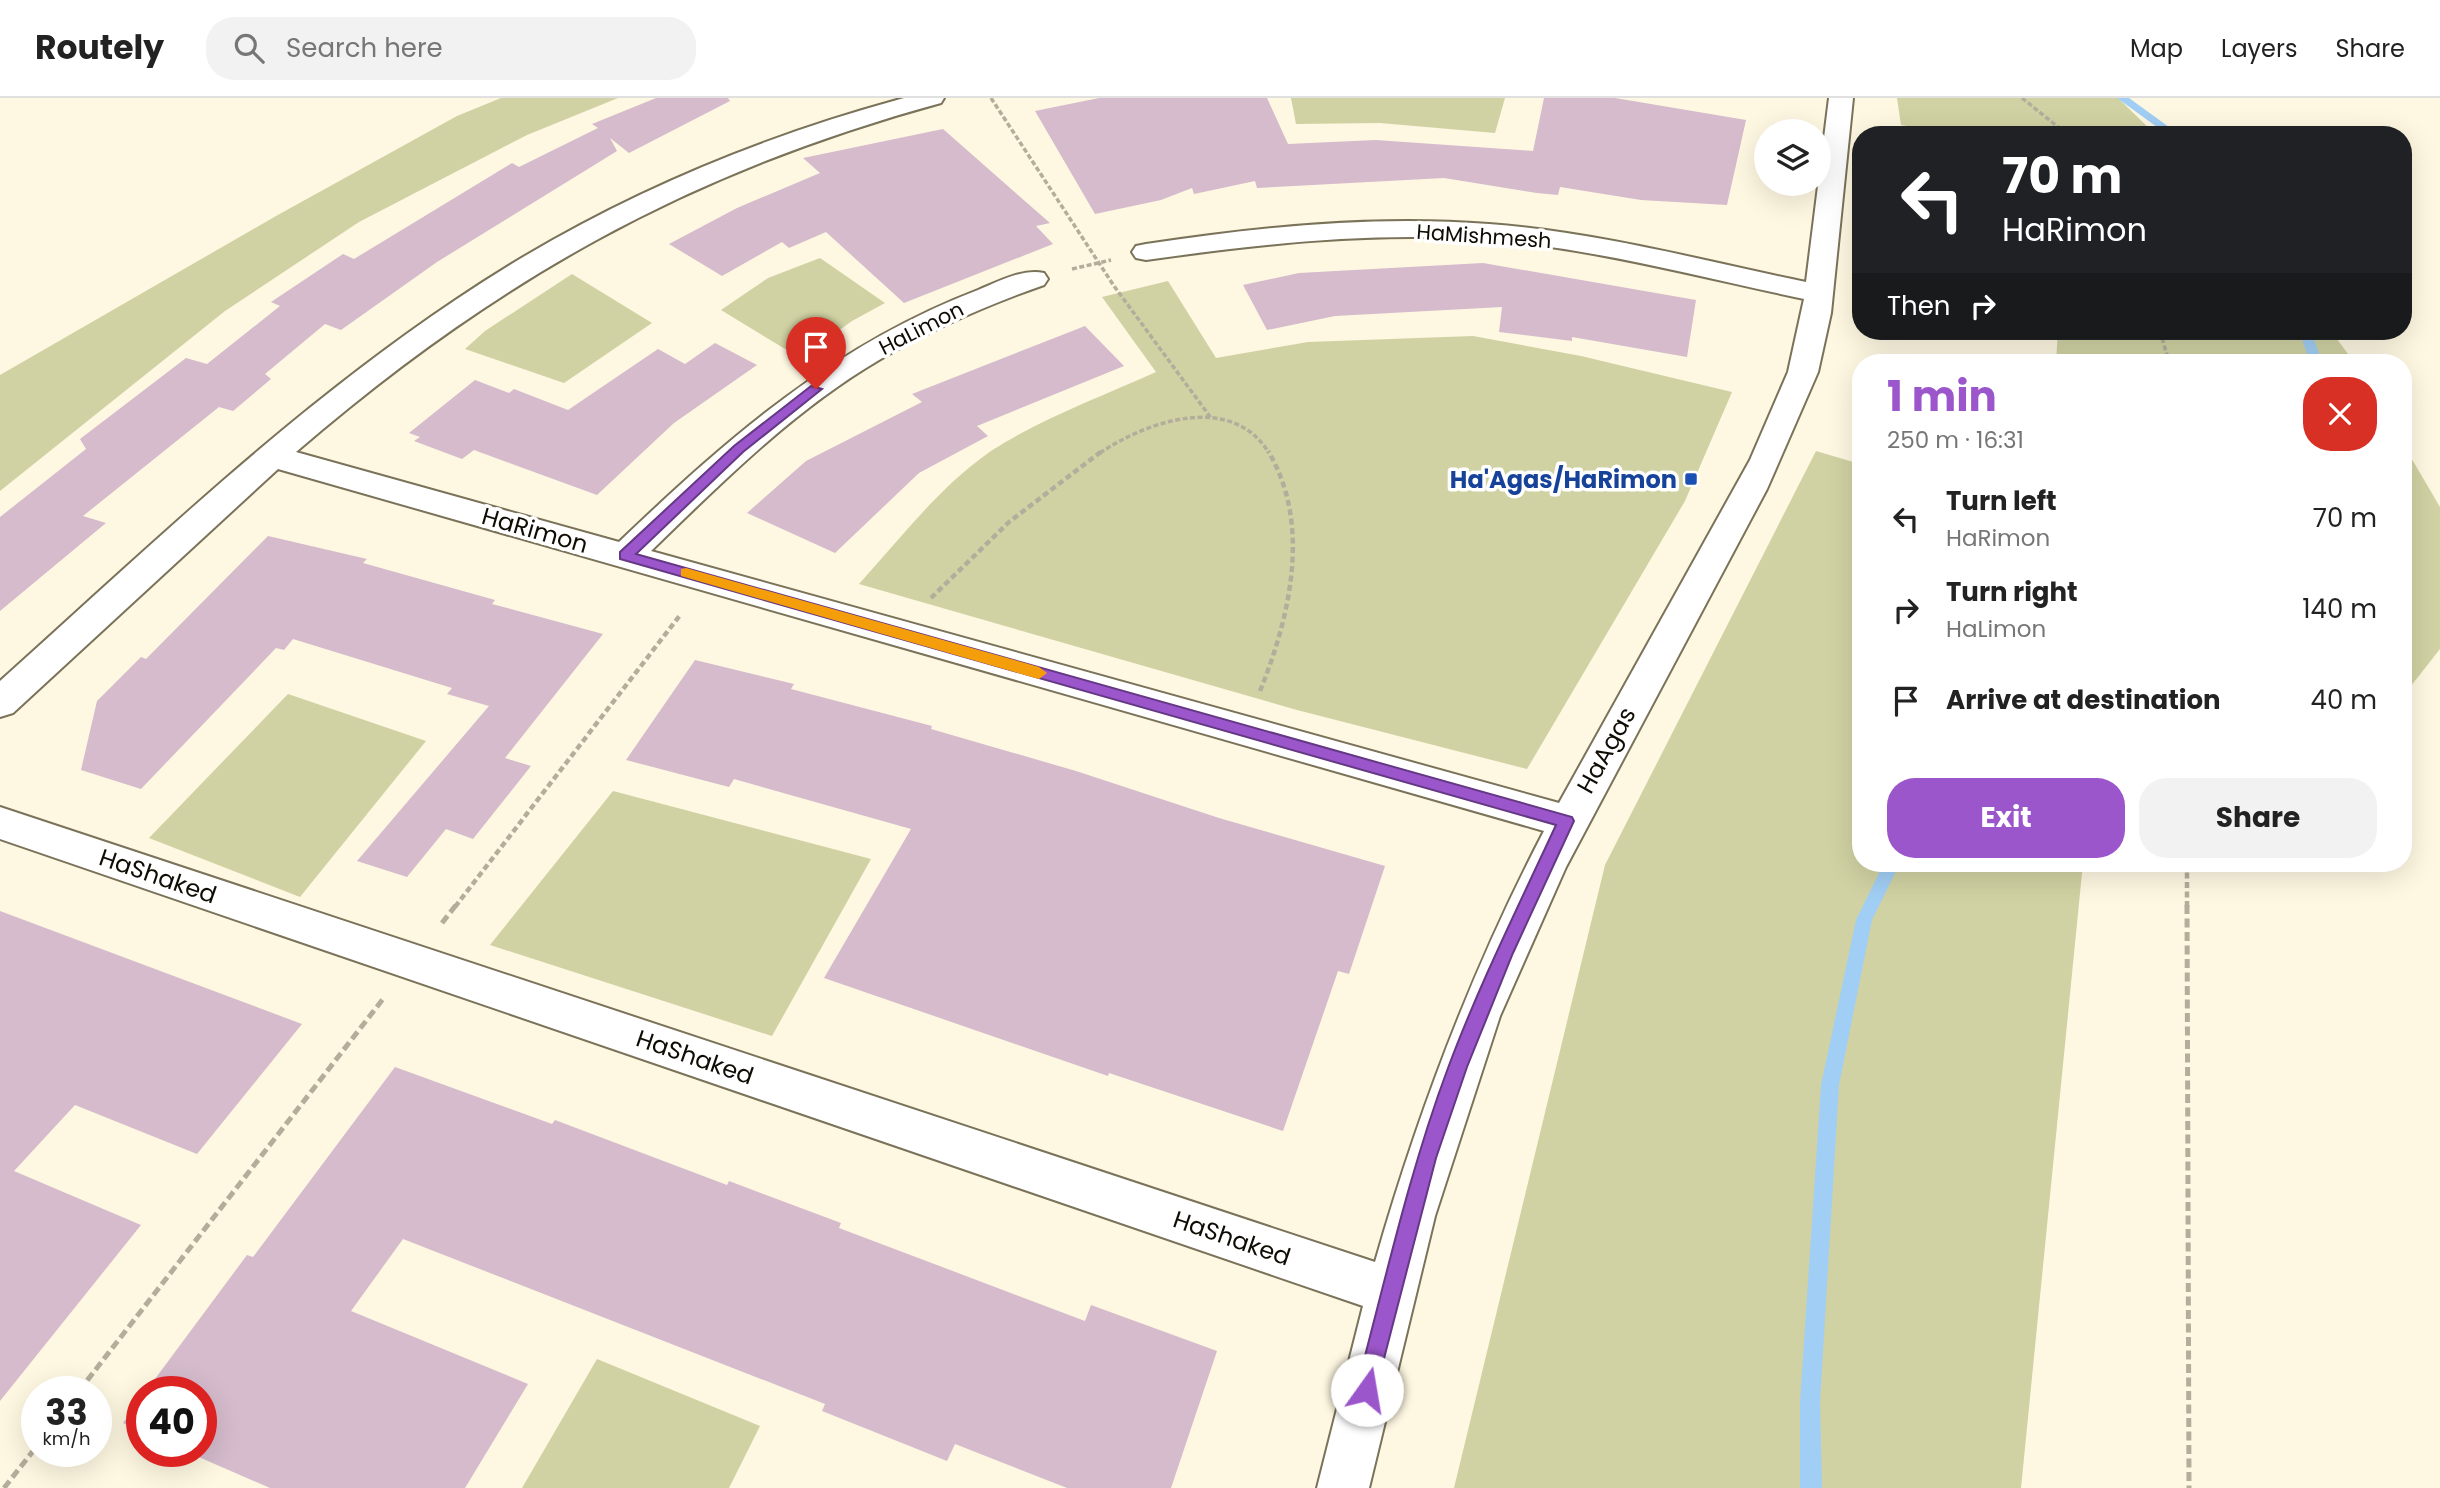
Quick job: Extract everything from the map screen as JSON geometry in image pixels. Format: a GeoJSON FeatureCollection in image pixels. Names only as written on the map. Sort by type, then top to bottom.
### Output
{"type":"FeatureCollection","features":[{"type":"Feature","properties":{"kind":"street"},"geometry":{"type":"LineString","coordinates":[[0,703],[271,456],[410,345],[480,297],[627,210],[711,171],[816,132],[932,98]]}},
{"type":"Feature","properties":{"kind":"street","name":"HaAgas"},"geometry":{"type":"LineString","coordinates":[[1343,1488],[1390,1291],[1426,1158],[1458,1067],[1505,953],[1566,821],[1766,457],[1803,371],[1819,293],[1839,98]]}},
{"type":"Feature","properties":{"kind":"street","name":"HaMishmesh"},"geometry":{"type":"LineString","coordinates":[[1146,252],[1232,239],[1321,232],[1490,232],[1583,245],[1819,293]]}},
{"type":"Feature","properties":{"kind":"street","name":"HaLimon"},"geometry":{"type":"LineString","coordinates":[[625,556],[739,449],[832,377],[906,332],[1034,279]]}},
{"type":"Feature","properties":{"kind":"street","name":"HaRimon"},"geometry":{"type":"LineString","coordinates":[[271,456],[1566,821]]}},
{"type":"Feature","properties":{"kind":"street","name":"HaShaked"},"geometry":{"type":"LineString","coordinates":[[0,823],[1390,1291]]}},
{"type":"Feature","properties":{"kind":"path"},"geometry":{"type":"LineString","coordinates":[[991,98],[1099,263],[1211,418]]}},
{"type":"Feature","properties":{"kind":"path"},"geometry":{"type":"LineString","coordinates":[[2022,98],[2056,126]]}},
{"type":"Feature","properties":{"kind":"path"},"geometry":{"type":"LineString","coordinates":[[1034,279],[1146,252]]}},
{"type":"Feature","properties":{"kind":"path"},"geometry":{"type":"LineString","coordinates":[[898,633],[970,557],[1033,501],[1119,440],[1168,421],[1211,418],[1246,427],[1263,446],[1282,476],[1293,528],[1290,582],[1270,669],[1244,730]]}},
{"type":"Feature","properties":{"kind":"path"},"geometry":{"type":"LineString","coordinates":[[2187,872],[2189,1488]]}},
{"type":"Feature","properties":{"kind":"path"},"geometry":{"type":"LineString","coordinates":[[4,1488],[21,1466]]}},
{"type":"Feature","properties":{"kind":"green space"},"geometry":{"type":"Polygon","coordinates":[[[501,98],[618,98],[527,135],[359,222],[225,311],[0,491],[0,375],[276,216],[457,116],[501,98]]]}},
{"type":"Feature","properties":{"kind":"green space"},"geometry":{"type":"Polygon","coordinates":[[[1291,98],[1505,98],[1495,133],[1380,123],[1296,124],[1291,98]]]}},
{"type":"Feature","properties":{"kind":"green space"},"geometry":{"type":"Polygon","coordinates":[[[1897,98],[2118,98],[2147,126],[1907,126],[1901,125],[1897,98]]]}},
{"type":"Feature","properties":{"kind":"green space"},"geometry":{"type":"Polygon","coordinates":[[[820,258],[885,303],[852,321],[800,358],[721,310],[768,278],[820,258]]]}},
{"type":"Feature","properties":{"kind":"green space"},"geometry":{"type":"Polygon","coordinates":[[[572,274],[652,323],[564,383],[465,349],[485,331],[572,274]]]}},
{"type":"Feature","properties":{"kind":"green space"},"geometry":{"type":"Polygon","coordinates":[[[1168,281],[1216,358],[1308,342],[1473,336],[1581,356],[1732,392],[1685,501],[1527,769],[1297,710],[859,584],[938,497],[991,451],[1051,418],[1156,372],[1102,297],[1168,281]]]}},
{"type":"Feature","properties":{"kind":"green space"},"geometry":{"type":"Polygon","coordinates":[[[2057,340],[2338,340],[2348,354],[2057,354],[2057,340]]]}},
{"type":"Feature","properties":{"kind":"green space"},"geometry":{"type":"Polygon","coordinates":[[[1816,451],[1852,462],[1852,872],[2082,872],[2021,1488],[1454,1488],[1605,865],[1816,451]]]}},
{"type":"Feature","properties":{"kind":"green space"},"geometry":{"type":"Polygon","coordinates":[[[2412,459],[2440,507],[2440,649],[2412,685],[2412,459]]]}},
{"type":"Feature","properties":{"kind":"green space"},"geometry":{"type":"Polygon","coordinates":[[[288,694],[426,741],[300,897],[149,838],[288,694]]]}},
{"type":"Feature","properties":{"kind":"green space"},"geometry":{"type":"Polygon","coordinates":[[[613,791],[871,859],[772,1036],[490,945],[613,791]]]}},
{"type":"Feature","properties":{"kind":"green space"},"geometry":{"type":"Polygon","coordinates":[[[597,1359],[760,1426],[729,1488],[522,1488],[597,1359]]]}},
{"type":"Feature","properties":{"kind":"building"},"geometry":{"type":"Polygon","coordinates":[[[656,98],[728,98],[730,101],[629,153],[610,138],[617,151],[437,262],[341,330],[325,324],[265,374],[271,379],[233,411],[219,407],[83,516],[106,523],[0,611],[0,517],[86,449],[80,439],[186,358],[207,364],[280,306],[271,302],[343,254],[354,259],[512,163],[519,167],[598,128],[592,124],[656,98]]]}},
{"type":"Feature","properties":{"kind":"building"},"geometry":{"type":"Polygon","coordinates":[[[1099,98],[1267,98],[1288,144],[1376,140],[1533,151],[1544,98],[1615,98],[1746,120],[1727,205],[1641,200],[1560,187],[1558,195],[1537,193],[1444,178],[1257,188],[1255,181],[1194,194],[1192,188],[1161,200],[1095,214],[1035,111],[1099,98]]]}},
{"type":"Feature","properties":{"kind":"building"},"geometry":{"type":"Polygon","coordinates":[[[943,129],[1050,223],[1036,226],[1053,244],[904,303],[826,232],[789,248],[782,242],[722,276],[669,244],[737,208],[820,173],[803,158],[943,129]]]}},
{"type":"Feature","properties":{"kind":"building"},"geometry":{"type":"Polygon","coordinates":[[[1483,263],[1696,300],[1687,357],[1572,337],[1572,341],[1499,332],[1502,307],[1335,316],[1267,330],[1243,285],[1299,273],[1483,263]]]}},
{"type":"Feature","properties":{"kind":"building"},"geometry":{"type":"Polygon","coordinates":[[[1085,326],[1124,366],[977,426],[988,436],[919,473],[835,553],[747,513],[806,461],[922,402],[912,394],[1085,326]]]}},
{"type":"Feature","properties":{"kind":"building"},"geometry":{"type":"Polygon","coordinates":[[[715,343],[757,365],[674,423],[597,495],[474,450],[462,459],[414,441],[420,437],[409,433],[475,380],[509,393],[514,389],[568,410],[658,349],[685,364],[715,343]]]}},
{"type":"Feature","properties":{"kind":"building"},"geometry":{"type":"Polygon","coordinates":[[[268,536],[367,559],[363,563],[495,600],[492,604],[603,634],[505,758],[531,766],[473,839],[446,829],[407,877],[357,861],[489,706],[447,694],[452,688],[293,639],[284,650],[276,648],[141,789],[81,770],[97,701],[141,657],[146,659],[268,536]]]}},
{"type":"Feature","properties":{"kind":"building"},"geometry":{"type":"Polygon","coordinates":[[[695,660],[794,684],[791,689],[932,726],[931,729],[1385,866],[1349,974],[1338,971],[1283,1131],[1109,1073],[1108,1076],[824,978],[911,829],[734,779],[729,787],[626,760],[695,660]]]}},
{"type":"Feature","properties":{"kind":"building"},"geometry":{"type":"Polygon","coordinates":[[[0,911],[302,1024],[197,1154],[75,1105],[14,1171],[141,1225],[0,1401],[0,911]]]}},
{"type":"Feature","properties":{"kind":"building"},"geometry":{"type":"Polygon","coordinates":[[[395,1067],[552,1124],[555,1120],[727,1185],[729,1181],[841,1223],[839,1228],[1085,1321],[1091,1305],[1217,1351],[1171,1488],[1067,1488],[955,1444],[947,1461],[822,1411],[825,1404],[403,1239],[351,1311],[528,1384],[465,1488],[270,1488],[217,1465],[217,1376],[157,1376],[247,1255],[253,1257],[395,1067]]]}},
{"type":"Feature","properties":{"kind":"waterway"},"geometry":{"type":"LineString","coordinates":[[2122,98],[2162,126]]}},
{"type":"Feature","properties":{"kind":"waterway"},"geometry":{"type":"LineString","coordinates":[[2308,340],[2313,354]]}},
{"type":"Feature","properties":{"kind":"waterway"},"geometry":{"type":"LineString","coordinates":[[1811,1488],[1810,1402],[1830,1085],[1864,920],[1888,872]]}},
{"type":"Feature","properties":{"kind":"slow traffic"},"geometry":{"type":"LineString","coordinates":[[686,573],[1039,673]]}},
{"type":"Feature","properties":{"kind":"place","name":"Ha'Agas/HaRimon"},"geometry":{"type":"Point","coordinates":[1691,479]}},
{"type":"Feature","properties":{"kind":"route"},"geometry":{"type":"LineString","coordinates":[[816,389],[739,449],[625,556],[1566,821],[1505,953],[1458,1067],[1426,1158],[1390,1291],[1367,1390]]}}]}
